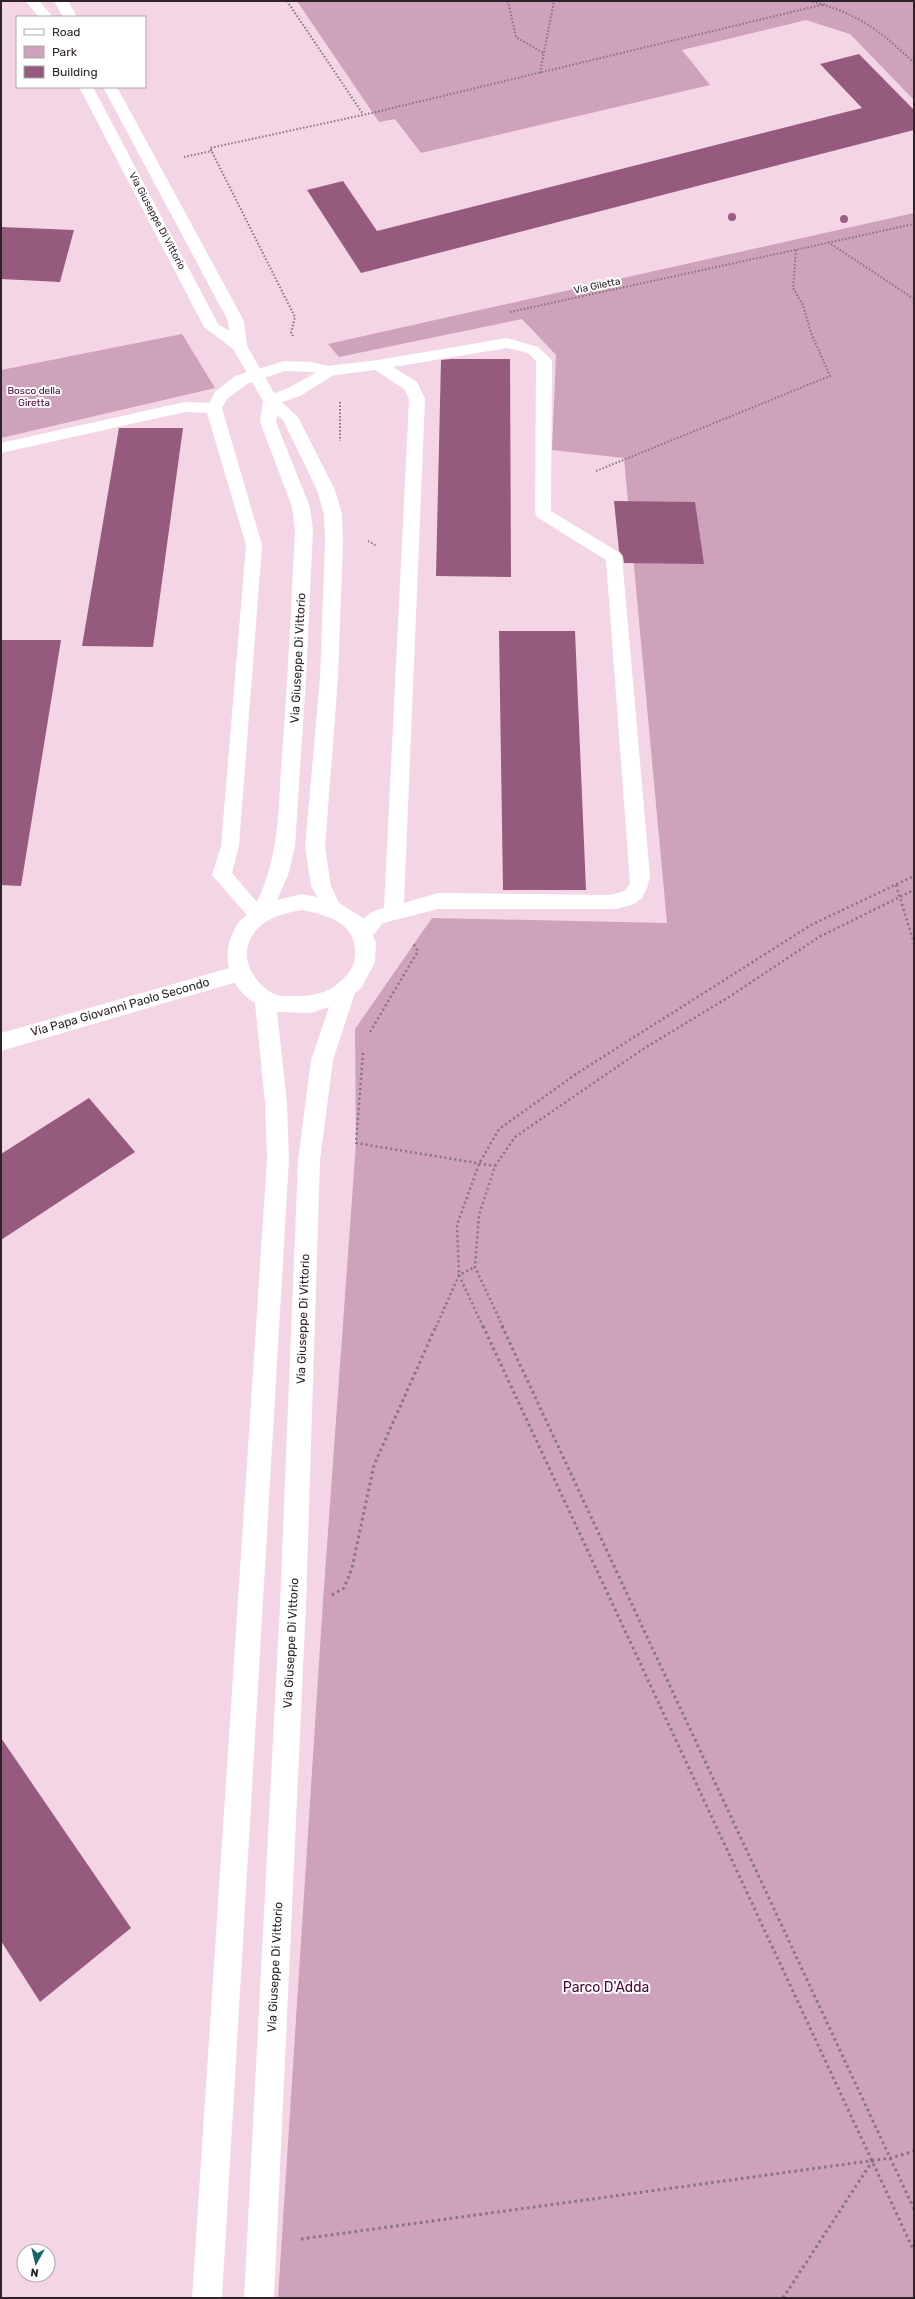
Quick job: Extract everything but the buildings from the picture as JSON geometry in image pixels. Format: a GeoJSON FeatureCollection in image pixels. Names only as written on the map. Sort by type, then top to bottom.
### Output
{"type":"FeatureCollection","features":[{"type":"Feature","properties":{"kind":"street"},"geometry":{"type":"LineString","coordinates":[[32,1],[45,16]]}},
{"type":"Feature","properties":{"kind":"street"},"geometry":{"type":"LineString","coordinates":[[61,1],[69,16]]}},
{"type":"Feature","properties":{"kind":"street","name":"Via Giuseppe Di Vittorio"},"geometry":{"type":"LineString","coordinates":[[87,88],[212,327],[239,346],[271,401],[290,417],[326,490],[333,514],[334,541],[329,678],[315,847],[321,886],[331,906]]}},
{"type":"Feature","properties":{"kind":"street","name":"Via Giuseppe Di Vittorio"},"geometry":{"type":"LineString","coordinates":[[111,88],[236,321],[239,346]]}},
{"type":"Feature","properties":{"kind":"street"},"geometry":{"type":"LineString","coordinates":[[271,401],[292,395],[306,388],[328,371]]}},
{"type":"Feature","properties":{"kind":"street","name":"Via Giuseppe Di Vittorio"},"geometry":{"type":"LineString","coordinates":[[259,916],[278,875],[285,846],[297,678],[304,530],[301,507],[268,422],[271,401]]}},
{"type":"Feature","properties":{"kind":"street"},"geometry":{"type":"LineString","coordinates":[[302,902],[331,906],[344,913],[363,933],[367,953],[365,965],[358,978],[345,992],[324,1002],[296,1006],[278,1004],[251,990],[240,973],[236,956],[239,942],[246,928],[259,916],[272,909],[302,902]]}},
{"type":"Feature","properties":{"kind":"street","name":"Via Papa Giovanni Paolo Secondo"},"geometry":{"type":"LineString","coordinates":[[1,1042],[179,989],[240,973]]}},
{"type":"Feature","properties":{"kind":"street","name":"Via Giuseppe Di Vittorio"},"geometry":{"type":"LineString","coordinates":[[259,2298],[293,1604],[309,1160],[322,1060],[345,992]]}},
{"type":"Feature","properties":{"kind":"street"},"geometry":{"type":"LineString","coordinates":[[207,2298],[278,1159],[276,1104],[264,998]]}},
{"type":"Feature","properties":{"kind":"lane"},"geometry":{"type":"LineString","coordinates":[[259,916],[222,875],[230,846],[254,545],[214,408],[221,396],[230,386],[256,374],[284,366],[312,367],[328,371],[378,365],[507,344],[533,350],[544,360],[543,513],[614,557],[640,887],[632,896],[610,903],[438,901],[394,914],[377,917],[363,933]]}},
{"type":"Feature","properties":{"kind":"lane"},"geometry":{"type":"LineString","coordinates":[[378,365],[411,386],[417,399],[394,879],[394,914]]}},
{"type":"Feature","properties":{"kind":"lane"},"geometry":{"type":"LineString","coordinates":[[1,448],[185,407],[214,408]]}},
{"type":"Feature","properties":{"kind":"path"},"geometry":{"type":"LineString","coordinates":[[287,1],[363,114]]}},
{"type":"Feature","properties":{"kind":"path"},"geometry":{"type":"LineString","coordinates":[[508,1],[516,37],[543,53]]}},
{"type":"Feature","properties":{"kind":"path"},"geometry":{"type":"LineString","coordinates":[[540,73],[554,1]]}},
{"type":"Feature","properties":{"kind":"path"},"geometry":{"type":"LineString","coordinates":[[809,1],[852,13],[882,31],[914,63]]}},
{"type":"Feature","properties":{"kind":"path"},"geometry":{"type":"LineString","coordinates":[[182,157],[212,151]]}},
{"type":"Feature","properties":{"kind":"path","name":"Via Giletta"},"geometry":{"type":"LineString","coordinates":[[510,312],[914,224]]}},
{"type":"Feature","properties":{"kind":"path"},"geometry":{"type":"LineString","coordinates":[[828,242],[914,299]]}},
{"type":"Feature","properties":{"kind":"path"},"geometry":{"type":"LineString","coordinates":[[596,471],[830,376],[811,333],[803,305],[793,288],[796,249]]}},
{"type":"Feature","properties":{"kind":"path"},"geometry":{"type":"LineString","coordinates":[[914,876],[811,925],[576,1074],[499,1129],[478,1164],[458,1225],[459,1275],[873,2160],[914,2251]]}},
{"type":"Feature","properties":{"kind":"path"},"geometry":{"type":"LineString","coordinates":[[896,885],[914,943]]}},
{"type":"Feature","properties":{"kind":"path"},"geometry":{"type":"LineString","coordinates":[[914,890],[819,937],[729,997],[643,1049],[515,1137],[495,1166],[479,1216],[475,1267],[914,2209]]}},
{"type":"Feature","properties":{"kind":"path"},"geometry":{"type":"LineString","coordinates":[[293,1604],[322,1601],[344,1588],[352,1568],[374,1465],[459,1275],[475,1267]]}},
{"type":"Feature","properties":{"kind":"path"},"geometry":{"type":"LineString","coordinates":[[261,2239],[281,2242],[891,2158],[914,2151]]}},
{"type":"Feature","properties":{"kind":"path"},"geometry":{"type":"LineString","coordinates":[[783,2298],[873,2160]]}},
{"type":"Feature","properties":{"kind":"green space"},"geometry":{"type":"Polygon","coordinates":[[[297,1],[914,1],[914,100],[850,34],[806,20],[682,50],[710,85],[421,153],[395,119],[379,122],[297,1]]]}},
{"type":"Feature","properties":{"kind":"green space","name":"Parco D'Adda"},"geometry":{"type":"Polygon","coordinates":[[[914,213],[914,2298],[278,2298],[323,1601],[356,1143],[355,1029],[432,918],[667,923],[624,458],[552,450],[556,355],[522,319],[339,357],[328,344],[914,213]]]}},
{"type":"Feature","properties":{"kind":"green space","name":"Bosco della Giretta"},"geometry":{"type":"Polygon","coordinates":[[[182,334],[215,388],[1,438],[1,370],[182,334]]]}}]}
